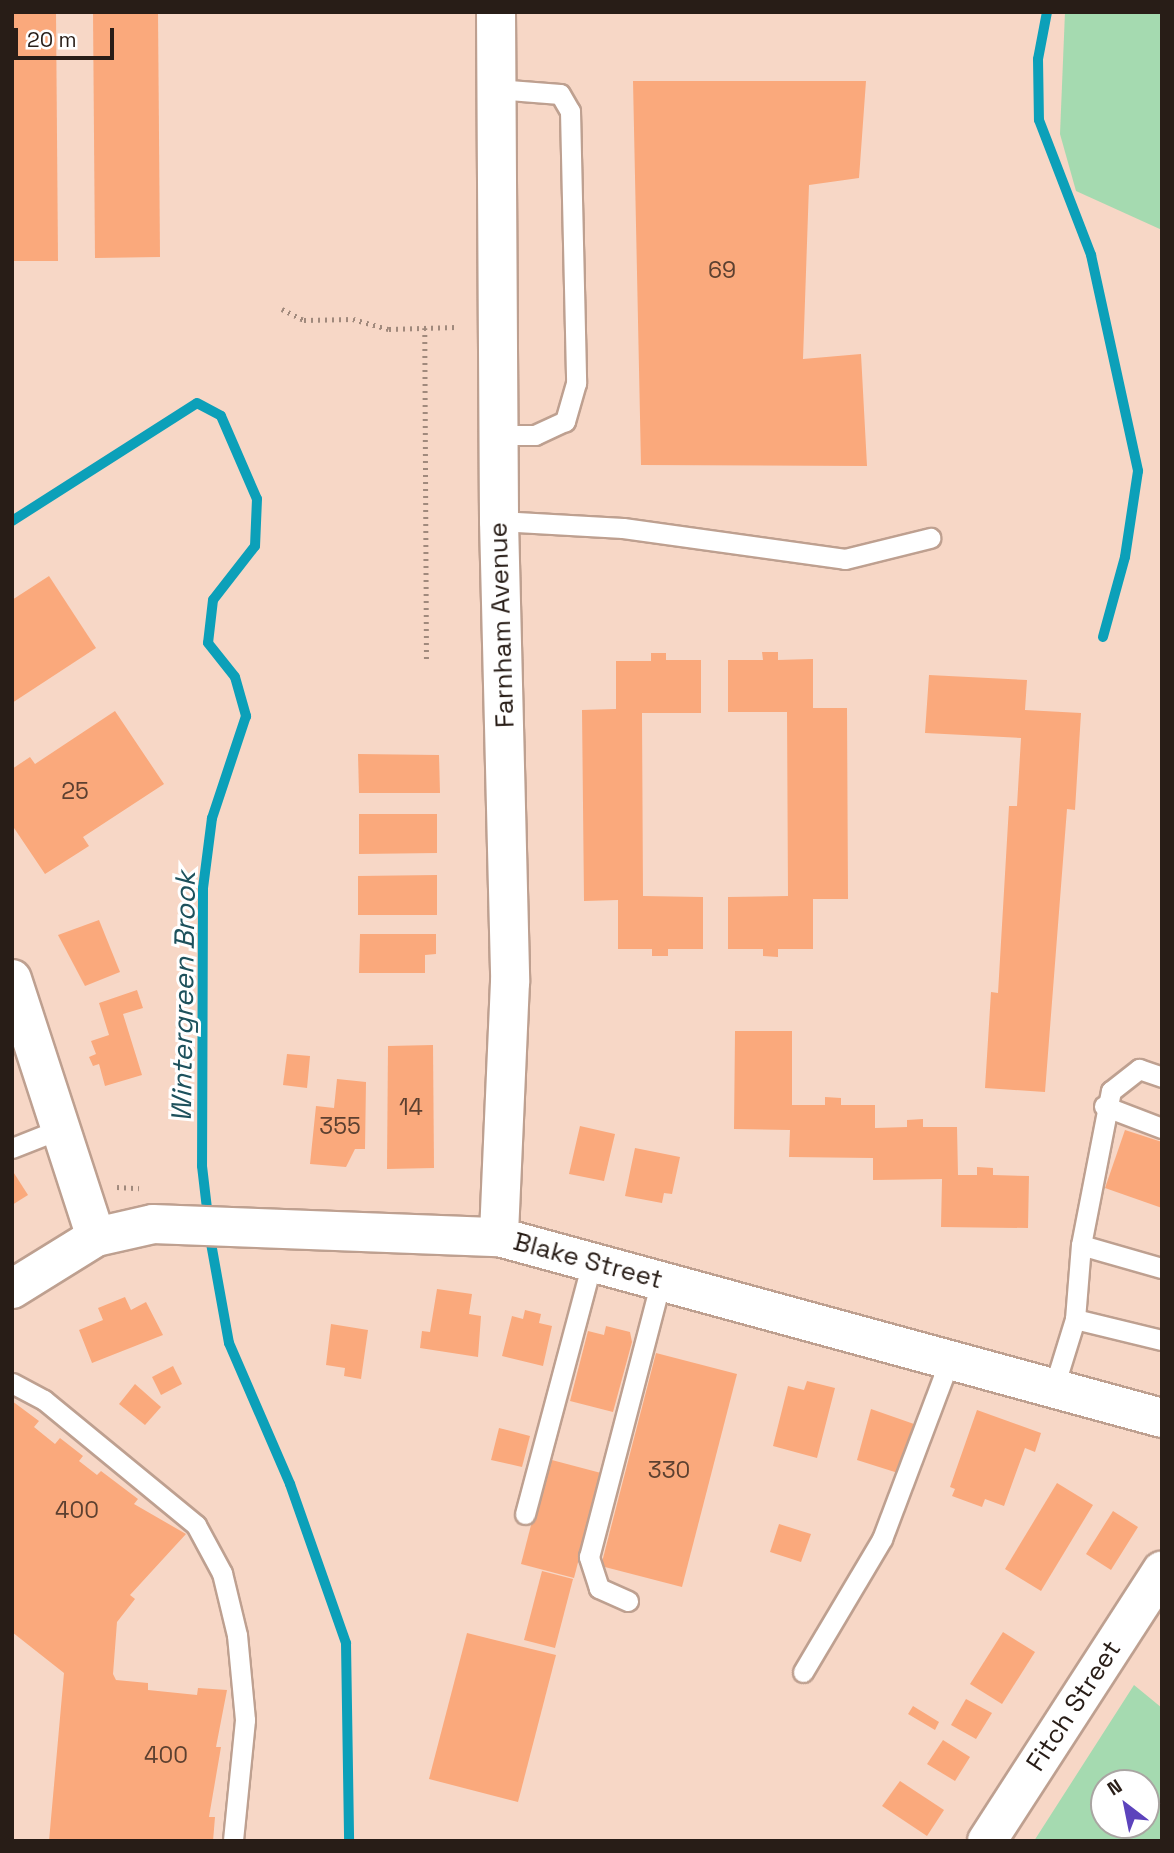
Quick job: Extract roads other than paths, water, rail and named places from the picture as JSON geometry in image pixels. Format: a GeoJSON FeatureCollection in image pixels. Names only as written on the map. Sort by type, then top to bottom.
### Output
{"type":"FeatureCollection","features":[{"type":"Feature","properties":{"kind":"street","name":"Farnham Avenue"},"geometry":{"type":"LineString","coordinates":[[496,12],[499,521],[510,982],[499,1237]]}},
{"type":"Feature","properties":{"kind":"street"},"geometry":{"type":"LineString","coordinates":[[12,979],[96,1237]]}},
{"type":"Feature","properties":{"kind":"street","name":"Blake Street"},"geometry":{"type":"LineString","coordinates":[[12,1289],[96,1237],[169,1224],[292,1226],[499,1237],[1162,1418]]}},
{"type":"Feature","properties":{"kind":"street","name":"Fitch Street"},"geometry":{"type":"LineString","coordinates":[[987,1841],[1162,1571]]}},
{"type":"Feature","properties":{"kind":"lane"},"geometry":{"type":"LineString","coordinates":[[496,89],[560,94],[570,111],[576,383],[565,421],[535,435],[498,435]]}},
{"type":"Feature","properties":{"kind":"lane"},"geometry":{"type":"LineString","coordinates":[[499,521],[623,528],[845,559],[930,538]]}},
{"type":"Feature","properties":{"kind":"lane"},"geometry":{"type":"LineString","coordinates":[[1054,1387],[1075,1319],[1081,1245],[1104,1107],[1121,1078],[1139,1069],[1162,1077]]}},
{"type":"Feature","properties":{"kind":"lane"},"geometry":{"type":"LineString","coordinates":[[1104,1107],[1162,1128]]}},
{"type":"Feature","properties":{"kind":"lane"},"geometry":{"type":"LineString","coordinates":[[12,1148],[60,1129]]}},
{"type":"Feature","properties":{"kind":"lane"},"geometry":{"type":"LineString","coordinates":[[1081,1245],[1162,1268]]}},
{"type":"Feature","properties":{"kind":"lane"},"geometry":{"type":"LineString","coordinates":[[526,1514],[592,1262]]}},
{"type":"Feature","properties":{"kind":"lane"},"geometry":{"type":"LineString","coordinates":[[628,1601],[599,1588],[589,1557],[661,1281]]}},
{"type":"Feature","properties":{"kind":"lane"},"geometry":{"type":"LineString","coordinates":[[1075,1319],[1162,1340]]}},
{"type":"Feature","properties":{"kind":"lane"},"geometry":{"type":"LineString","coordinates":[[803,1672],[882,1539],[950,1359]]}},
{"type":"Feature","properties":{"kind":"lane"},"geometry":{"type":"LineString","coordinates":[[12,1383],[44,1400],[196,1525],[222,1573],[237,1635],[245,1720],[233,1841]]}},
{"type":"Feature","properties":{"kind":"waterway"},"geometry":{"type":"LineString","coordinates":[[1047,12],[1038,59],[1039,120],[1091,255],[1138,471],[1125,557],[1103,637]]}},
{"type":"Feature","properties":{"kind":"waterway","name":"Wintergreen Brook"},"geometry":{"type":"LineString","coordinates":[[12,521],[197,403],[221,416],[257,499],[255,546],[213,600],[208,643],[235,677],[246,716],[212,818],[203,888],[202,1166],[208,1217]]}},
{"type":"Feature","properties":{"kind":"waterway","name":"Wintergreen Brook"},"geometry":{"type":"LineString","coordinates":[[209,1232],[229,1343],[290,1484],[346,1643],[349,1841]]}}]}
